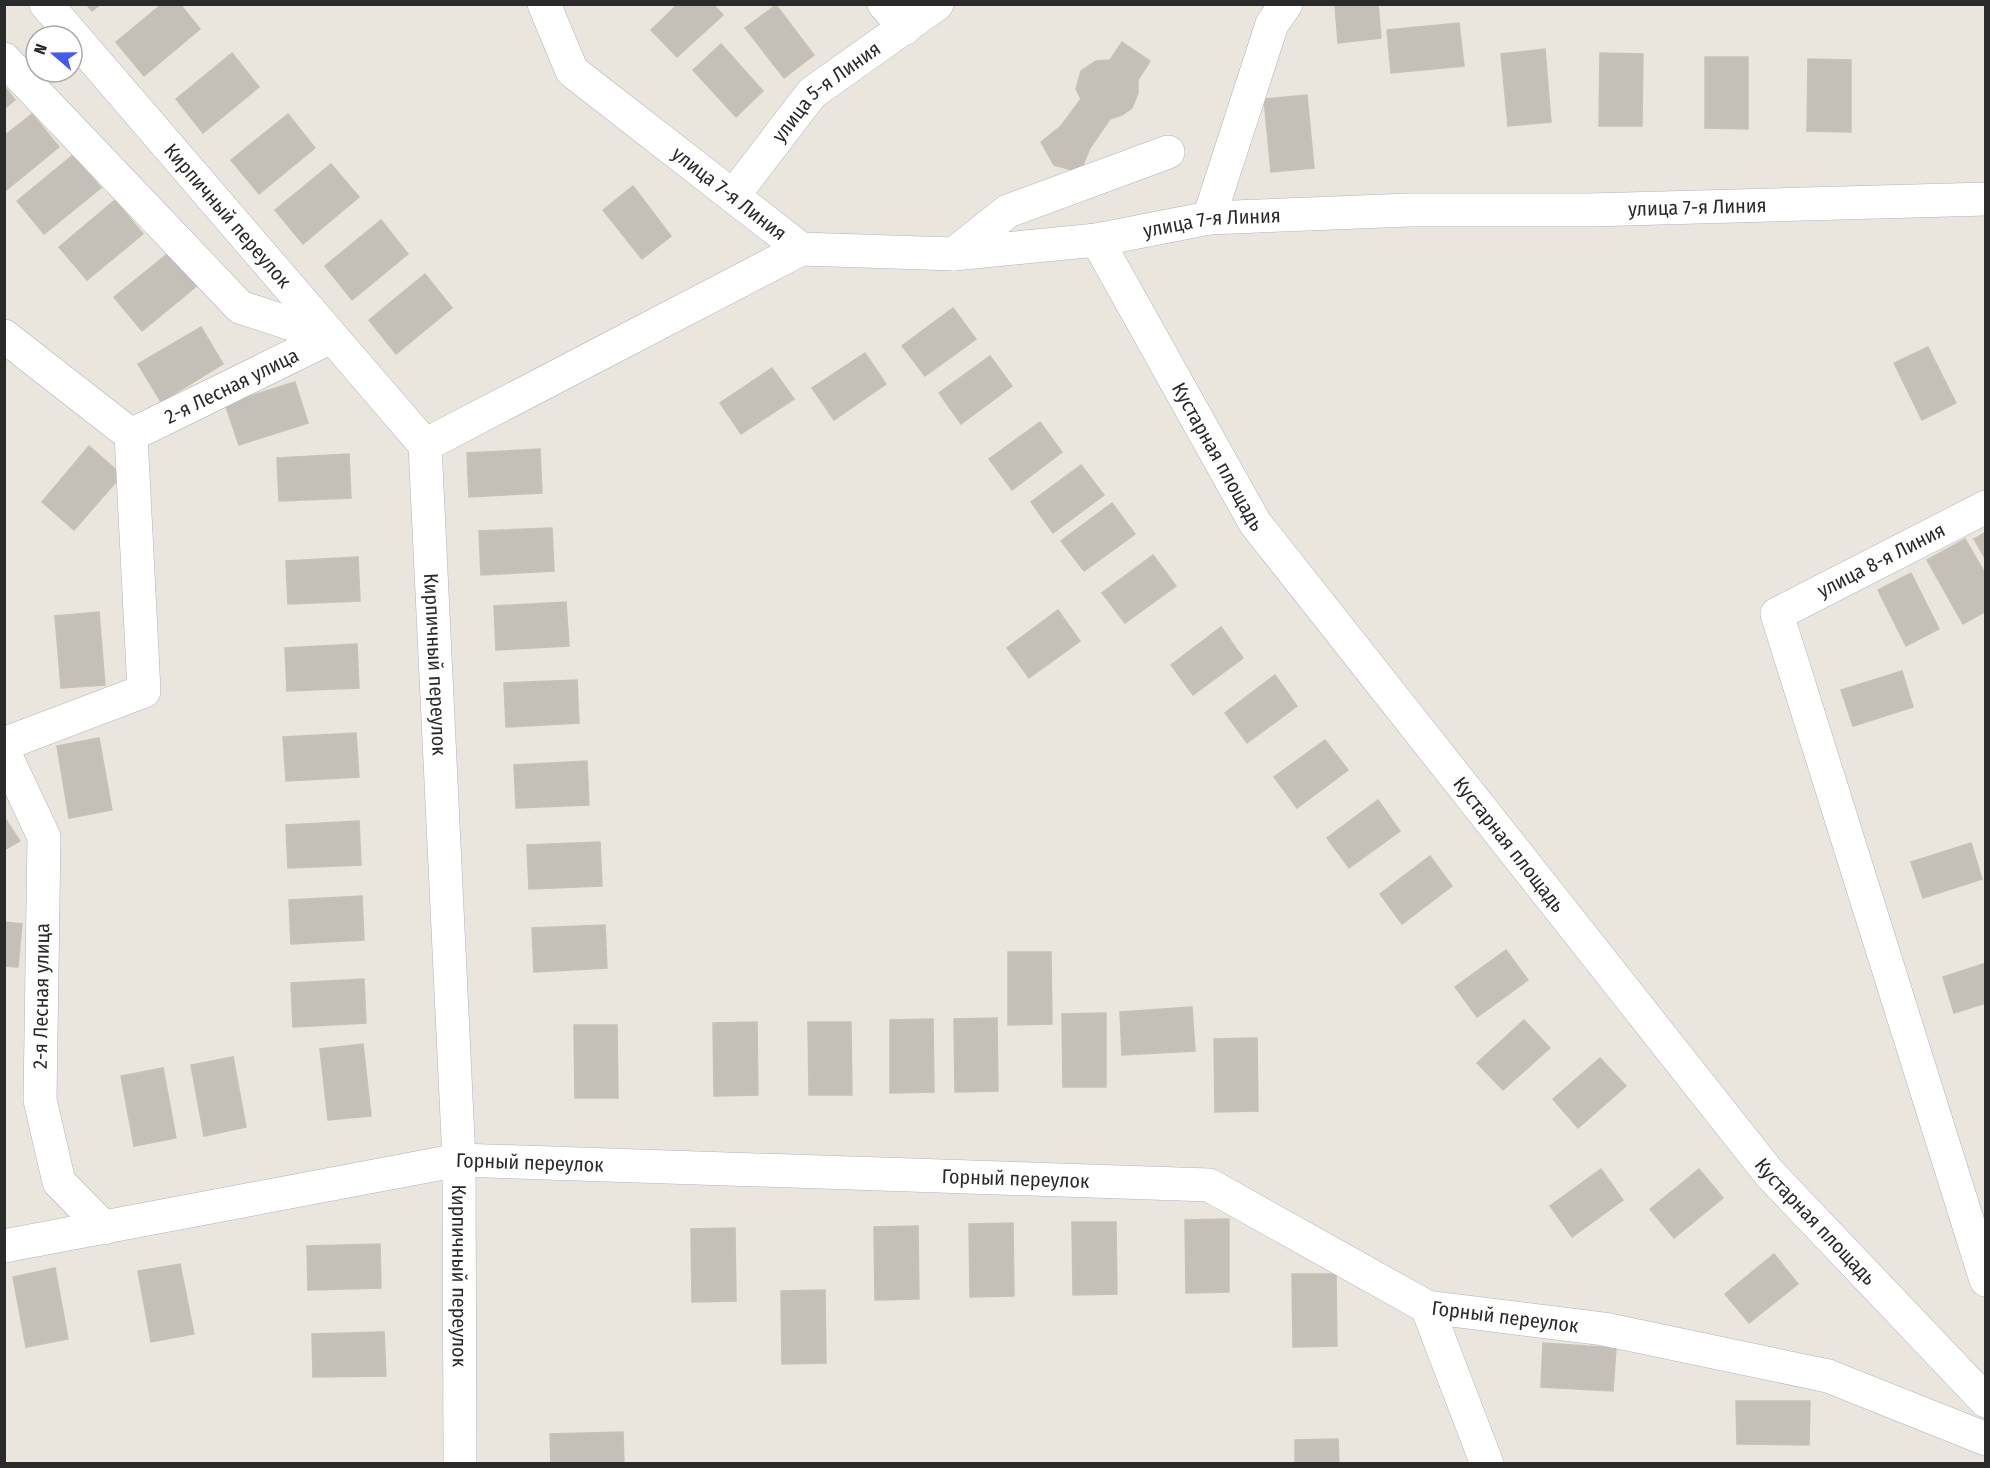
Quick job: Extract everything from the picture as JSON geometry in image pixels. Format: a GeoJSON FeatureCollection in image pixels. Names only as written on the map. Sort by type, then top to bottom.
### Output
{"type":"FeatureCollection","features":[{"type":"Feature","properties":{"kind":"street","name":"Кирпичный переулок"},"geometry":{"type":"LineString","coordinates":[[46,4],[425,445],[459,1160],[460,1464]]}},
{"type":"Feature","properties":{"kind":"street","name":"улица 7-я Линия"},"geometry":{"type":"LineString","coordinates":[[544,4],[572,71],[801,249],[954,254],[1097,240],[1209,218],[1410,210],[1589,210],[1986,199]]}},
{"type":"Feature","properties":{"kind":"street","name":"улица 5-я Линия"},"geometry":{"type":"LineString","coordinates":[[733,196],[812,93],[895,16],[937,4]]}},
{"type":"Feature","properties":{"kind":"street"},"geometry":{"type":"LineString","coordinates":[[1209,218],[1272,24],[1286,4]]}},
{"type":"Feature","properties":{"kind":"street"},"geometry":{"type":"LineString","coordinates":[[4,59],[240,307],[332,337]]}},
{"type":"Feature","properties":{"kind":"street"},"geometry":{"type":"LineString","coordinates":[[954,254],[1008,212],[1168,152]]}},
{"type":"Feature","properties":{"kind":"street","name":"Кустарная площадь"},"geometry":{"type":"LineString","coordinates":[[1097,240],[1255,523],[1769,1173],[1986,1401]]}},
{"type":"Feature","properties":{"kind":"street"},"geometry":{"type":"LineString","coordinates":[[425,445],[801,249]]}},
{"type":"Feature","properties":{"kind":"street"},"geometry":{"type":"LineString","coordinates":[[4,336],[131,435],[144,692],[4,744]]}},
{"type":"Feature","properties":{"kind":"street","name":"2-я Лесная улица"},"geometry":{"type":"LineString","coordinates":[[131,435],[332,337]]}},
{"type":"Feature","properties":{"kind":"street","name":"улица 8-я Линия"},"geometry":{"type":"LineString","coordinates":[[1986,507],[1777,614],[1986,1280]]}},
{"type":"Feature","properties":{"kind":"street","name":"2-я Лесная улица"},"geometry":{"type":"LineString","coordinates":[[4,752],[44,837],[40,1100],[59,1182],[104,1227]]}},
{"type":"Feature","properties":{"kind":"street","name":"Горный переулок"},"geometry":{"type":"LineString","coordinates":[[4,1246],[459,1160],[771,1168],[1209,1185],[1427,1307],[1604,1329],[1828,1376],[1986,1439]]}},
{"type":"Feature","properties":{"kind":"street"},"geometry":{"type":"LineString","coordinates":[[1427,1307],[1487,1464]]}},
{"type":"Feature","properties":{"kind":"building"},"geometry":{"type":"Polygon","coordinates":[[[86,4],[101,4],[92,11],[86,4]]]}},
{"type":"Feature","properties":{"kind":"building"},"geometry":{"type":"Polygon","coordinates":[[[162,4],[180,4],[200,29],[144,76],[116,42],[162,4]]]}},
{"type":"Feature","properties":{"kind":"building"},"geometry":{"type":"Polygon","coordinates":[[[678,4],[713,4],[723,15],[677,57],[651,30],[678,4]]]}},
{"type":"Feature","properties":{"kind":"building"},"geometry":{"type":"Polygon","coordinates":[[[1335,4],[1378,4],[1381,38],[1338,43],[1335,4]]]}},
{"type":"Feature","properties":{"kind":"building"},"geometry":{"type":"Polygon","coordinates":[[[776,5],[814,55],[784,78],[745,28],[776,5]]]}},
{"type":"Feature","properties":{"kind":"building"},"geometry":{"type":"Polygon","coordinates":[[[1459,23],[1464,66],[1391,73],[1387,30],[1459,23]]]}},
{"type":"Feature","properties":{"kind":"building"},"geometry":{"type":"Polygon","coordinates":[[[1122,42],[1150,61],[1138,80],[1138,93],[1132,108],[1110,119],[1090,148],[1080,172],[1054,165],[1041,142],[1061,126],[1081,99],[1076,89],[1081,71],[1096,61],[1110,60],[1122,42]]]}},
{"type":"Feature","properties":{"kind":"building"},"geometry":{"type":"Polygon","coordinates":[[[721,44],[763,91],[736,117],[693,70],[721,44]]]}},
{"type":"Feature","properties":{"kind":"building"},"geometry":{"type":"Polygon","coordinates":[[[1545,49],[1551,122],[1508,126],[1501,54],[1545,49]]]}},
{"type":"Feature","properties":{"kind":"building"},"geometry":{"type":"Polygon","coordinates":[[[232,53],[259,87],[203,133],[176,99],[232,53]]]}},
{"type":"Feature","properties":{"kind":"building"},"geometry":{"type":"Polygon","coordinates":[[[1600,53],[1643,54],[1642,126],[1599,126],[1600,53]]]}},
{"type":"Feature","properties":{"kind":"building"},"geometry":{"type":"Polygon","coordinates":[[[1705,57],[1748,57],[1748,129],[1705,128],[1705,57]]]}},
{"type":"Feature","properties":{"kind":"building"},"geometry":{"type":"Polygon","coordinates":[[[1808,59],[1851,60],[1851,132],[1807,131],[1808,59]]]}},
{"type":"Feature","properties":{"kind":"building"},"geometry":{"type":"Polygon","coordinates":[[[4,86],[15,100],[4,109],[4,86]]]}},
{"type":"Feature","properties":{"kind":"building"},"geometry":{"type":"Polygon","coordinates":[[[1307,95],[1314,168],[1271,172],[1264,99],[1307,95]]]}},
{"type":"Feature","properties":{"kind":"building"},"geometry":{"type":"Polygon","coordinates":[[[32,114],[59,147],[4,192],[4,136],[32,114]]]}},
{"type":"Feature","properties":{"kind":"building"},"geometry":{"type":"Polygon","coordinates":[[[288,114],[315,148],[259,194],[231,160],[288,114]]]}},
{"type":"Feature","properties":{"kind":"building"},"geometry":{"type":"Polygon","coordinates":[[[73,155],[101,188],[44,234],[17,201],[73,155]]]}},
{"type":"Feature","properties":{"kind":"building"},"geometry":{"type":"Polygon","coordinates":[[[331,164],[359,197],[303,244],[275,210],[331,164]]]}},
{"type":"Feature","properties":{"kind":"building"},"geometry":{"type":"Polygon","coordinates":[[[633,186],[671,236],[642,259],[603,210],[633,186]]]}},
{"type":"Feature","properties":{"kind":"building"},"geometry":{"type":"Polygon","coordinates":[[[115,200],[143,234],[87,280],[59,247],[115,200]]]}},
{"type":"Feature","properties":{"kind":"building"},"geometry":{"type":"Polygon","coordinates":[[[381,220],[408,254],[352,300],[325,266],[381,220]]]}},
{"type":"Feature","properties":{"kind":"building"},"geometry":{"type":"Polygon","coordinates":[[[171,251],[198,285],[142,331],[114,297],[171,251]]]}},
{"type":"Feature","properties":{"kind":"building"},"geometry":{"type":"Polygon","coordinates":[[[425,274],[452,308],[396,354],[369,320],[425,274]]]}},
{"type":"Feature","properties":{"kind":"building"},"geometry":{"type":"Polygon","coordinates":[[[953,308],[976,339],[925,376],[902,346],[953,308]]]}},
{"type":"Feature","properties":{"kind":"building"},"geometry":{"type":"Polygon","coordinates":[[[201,327],[223,364],[161,402],[138,364],[201,327]]]}},
{"type":"Feature","properties":{"kind":"building"},"geometry":{"type":"Polygon","coordinates":[[[1928,347],[1956,403],[1922,420],[1894,363],[1928,347]]]}},
{"type":"Feature","properties":{"kind":"building"},"geometry":{"type":"Polygon","coordinates":[[[865,353],[886,384],[834,420],[812,388],[865,353]]]}},
{"type":"Feature","properties":{"kind":"building"},"geometry":{"type":"Polygon","coordinates":[[[990,356],[1012,386],[961,424],[939,393],[990,356]]]}},
{"type":"Feature","properties":{"kind":"building"},"geometry":{"type":"Polygon","coordinates":[[[772,368],[794,399],[741,434],[720,403],[772,368]]]}},
{"type":"Feature","properties":{"kind":"building"},"geometry":{"type":"Polygon","coordinates":[[[295,382],[308,423],[239,445],[225,404],[295,382]]]}},
{"type":"Feature","properties":{"kind":"building"},"geometry":{"type":"Polygon","coordinates":[[[1040,422],[1062,452],[1012,490],[989,459],[1040,422]]]}},
{"type":"Feature","properties":{"kind":"building"},"geometry":{"type":"Polygon","coordinates":[[[89,446],[122,475],[74,530],[42,502],[89,446]]]}},
{"type":"Feature","properties":{"kind":"building"},"geometry":{"type":"Polygon","coordinates":[[[540,449],[542,493],[469,497],[467,453],[540,449]]]}},
{"type":"Feature","properties":{"kind":"building"},"geometry":{"type":"Polygon","coordinates":[[[349,454],[351,498],[279,501],[277,458],[349,454]]]}},
{"type":"Feature","properties":{"kind":"building"},"geometry":{"type":"Polygon","coordinates":[[[1081,465],[1104,495],[1053,533],[1031,502],[1081,465]]]}},
{"type":"Feature","properties":{"kind":"building"},"geometry":{"type":"Polygon","coordinates":[[[1112,503],[1135,534],[1084,571],[1061,541],[1112,503]]]}},
{"type":"Feature","properties":{"kind":"building"},"geometry":{"type":"Polygon","coordinates":[[[552,528],[554,571],[481,575],[479,531],[552,528]]]}},
{"type":"Feature","properties":{"kind":"building"},"geometry":{"type":"Polygon","coordinates":[[[1986,532],[1986,560],[1974,539],[1986,532]]]}},
{"type":"Feature","properties":{"kind":"building"},"geometry":{"type":"Polygon","coordinates":[[[1965,539],[1986,575],[1986,611],[1963,624],[1927,560],[1965,539]]]}},
{"type":"Feature","properties":{"kind":"building"},"geometry":{"type":"Polygon","coordinates":[[[1153,555],[1176,586],[1125,623],[1102,593],[1153,555]]]}},
{"type":"Feature","properties":{"kind":"building"},"geometry":{"type":"Polygon","coordinates":[[[358,557],[360,601],[288,604],[286,561],[358,557]]]}},
{"type":"Feature","properties":{"kind":"building"},"geometry":{"type":"Polygon","coordinates":[[[1911,573],[1939,629],[1906,646],[1878,590],[1911,573]]]}},
{"type":"Feature","properties":{"kind":"building"},"geometry":{"type":"Polygon","coordinates":[[[566,602],[569,646],[496,650],[494,606],[566,602]]]}},
{"type":"Feature","properties":{"kind":"building"},"geometry":{"type":"Polygon","coordinates":[[[1058,610],[1080,641],[1029,678],[1007,648],[1058,610]]]}},
{"type":"Feature","properties":{"kind":"building"},"geometry":{"type":"Polygon","coordinates":[[[99,612],[105,685],[61,688],[55,616],[99,612]]]}},
{"type":"Feature","properties":{"kind":"building"},"geometry":{"type":"Polygon","coordinates":[[[1221,627],[1243,658],[1193,695],[1171,665],[1221,627]]]}},
{"type":"Feature","properties":{"kind":"building"},"geometry":{"type":"Polygon","coordinates":[[[357,644],[359,688],[287,691],[285,648],[357,644]]]}},
{"type":"Feature","properties":{"kind":"building"},"geometry":{"type":"Polygon","coordinates":[[[1902,671],[1913,707],[1853,726],[1841,690],[1902,671]]]}},
{"type":"Feature","properties":{"kind":"building"},"geometry":{"type":"Polygon","coordinates":[[[1275,675],[1297,706],[1247,743],[1225,713],[1275,675]]]}},
{"type":"Feature","properties":{"kind":"building"},"geometry":{"type":"Polygon","coordinates":[[[577,680],[579,723],[506,727],[504,683],[577,680]]]}},
{"type":"Feature","properties":{"kind":"building"},"geometry":{"type":"Polygon","coordinates":[[[356,733],[359,777],[286,781],[283,737],[356,733]]]}},
{"type":"Feature","properties":{"kind":"building"},"geometry":{"type":"Polygon","coordinates":[[[99,738],[112,810],[69,818],[57,746],[99,738]]]}},
{"type":"Feature","properties":{"kind":"building"},"geometry":{"type":"Polygon","coordinates":[[[1325,740],[1348,770],[1297,808],[1274,777],[1325,740]]]}},
{"type":"Feature","properties":{"kind":"building"},"geometry":{"type":"Polygon","coordinates":[[[587,761],[589,805],[516,808],[514,765],[587,761]]]}},
{"type":"Feature","properties":{"kind":"building"},"geometry":{"type":"Polygon","coordinates":[[[1378,800],[1400,831],[1349,868],[1327,838],[1378,800]]]}},
{"type":"Feature","properties":{"kind":"building"},"geometry":{"type":"Polygon","coordinates":[[[4,817],[20,841],[4,850],[4,817]]]}},
{"type":"Feature","properties":{"kind":"building"},"geometry":{"type":"Polygon","coordinates":[[[359,821],[361,865],[288,868],[286,825],[359,821]]]}},
{"type":"Feature","properties":{"kind":"building"},"geometry":{"type":"Polygon","coordinates":[[[600,842],[602,886],[529,889],[527,845],[600,842]]]}},
{"type":"Feature","properties":{"kind":"building"},"geometry":{"type":"Polygon","coordinates":[[[1971,843],[1982,879],[1923,898],[1911,862],[1971,843]]]}},
{"type":"Feature","properties":{"kind":"building"},"geometry":{"type":"Polygon","coordinates":[[[1430,856],[1452,886],[1402,924],[1380,894],[1430,856]]]}},
{"type":"Feature","properties":{"kind":"building"},"geometry":{"type":"Polygon","coordinates":[[[362,896],[364,940],[291,944],[289,900],[362,896]]]}},
{"type":"Feature","properties":{"kind":"building"},"geometry":{"type":"Polygon","coordinates":[[[4,922],[22,924],[18,967],[4,966],[4,922]]]}},
{"type":"Feature","properties":{"kind":"building"},"geometry":{"type":"Polygon","coordinates":[[[605,925],[607,968],[534,972],[532,928],[605,925]]]}},
{"type":"Feature","properties":{"kind":"building"},"geometry":{"type":"Polygon","coordinates":[[[1506,950],[1528,980],[1477,1017],[1455,987],[1506,950]]]}},
{"type":"Feature","properties":{"kind":"building"},"geometry":{"type":"Polygon","coordinates":[[[1008,952],[1051,952],[1052,1024],[1008,1025],[1008,952]]]}},
{"type":"Feature","properties":{"kind":"building"},"geometry":{"type":"Polygon","coordinates":[[[1986,963],[1986,1003],[1954,1013],[1943,977],[1986,963]]]}},
{"type":"Feature","properties":{"kind":"building"},"geometry":{"type":"Polygon","coordinates":[[[364,979],[366,1023],[293,1027],[291,983],[364,979]]]}},
{"type":"Feature","properties":{"kind":"building"},"geometry":{"type":"Polygon","coordinates":[[[1192,1007],[1195,1051],[1122,1055],[1120,1012],[1192,1007]]]}},
{"type":"Feature","properties":{"kind":"building"},"geometry":{"type":"Polygon","coordinates":[[[1106,1013],[1106,1087],[1063,1087],[1062,1014],[1106,1013]]]}},
{"type":"Feature","properties":{"kind":"building"},"geometry":{"type":"Polygon","coordinates":[[[997,1018],[998,1091],[955,1092],[954,1019],[997,1018]]]}},
{"type":"Feature","properties":{"kind":"building"},"geometry":{"type":"Polygon","coordinates":[[[933,1019],[934,1092],[890,1093],[890,1020],[933,1019]]]}},
{"type":"Feature","properties":{"kind":"building"},"geometry":{"type":"Polygon","coordinates":[[[1524,1020],[1550,1048],[1503,1090],[1477,1063],[1524,1020]]]}},
{"type":"Feature","properties":{"kind":"building"},"geometry":{"type":"Polygon","coordinates":[[[757,1022],[758,1095],[714,1096],[713,1023],[757,1022]]]}},
{"type":"Feature","properties":{"kind":"building"},"geometry":{"type":"Polygon","coordinates":[[[808,1022],[851,1022],[852,1095],[809,1095],[808,1022]]]}},
{"type":"Feature","properties":{"kind":"building"},"geometry":{"type":"Polygon","coordinates":[[[574,1025],[617,1025],[618,1098],[575,1098],[574,1025]]]}},
{"type":"Feature","properties":{"kind":"building"},"geometry":{"type":"Polygon","coordinates":[[[1257,1038],[1258,1111],[1215,1112],[1214,1039],[1257,1038]]]}},
{"type":"Feature","properties":{"kind":"building"},"geometry":{"type":"Polygon","coordinates":[[[363,1044],[371,1116],[328,1120],[320,1049],[363,1044]]]}},
{"type":"Feature","properties":{"kind":"building"},"geometry":{"type":"Polygon","coordinates":[[[233,1057],[246,1127],[204,1136],[191,1065],[233,1057]]]}},
{"type":"Feature","properties":{"kind":"building"},"geometry":{"type":"Polygon","coordinates":[[[1600,1058],[1626,1086],[1578,1128],[1553,1099],[1600,1058]]]}},
{"type":"Feature","properties":{"kind":"building"},"geometry":{"type":"Polygon","coordinates":[[[163,1068],[176,1138],[134,1146],[121,1076],[163,1068]]]}},
{"type":"Feature","properties":{"kind":"building"},"geometry":{"type":"Polygon","coordinates":[[[1601,1169],[1623,1200],[1572,1237],[1550,1206],[1601,1169]]]}},
{"type":"Feature","properties":{"kind":"building"},"geometry":{"type":"Polygon","coordinates":[[[1699,1169],[1723,1198],[1674,1238],[1650,1209],[1699,1169]]]}},
{"type":"Feature","properties":{"kind":"building"},"geometry":{"type":"Polygon","coordinates":[[[1229,1219],[1229,1292],[1186,1293],[1185,1220],[1229,1219]]]}},
{"type":"Feature","properties":{"kind":"building"},"geometry":{"type":"Polygon","coordinates":[[[1072,1222],[1116,1222],[1117,1294],[1073,1295],[1072,1222]]]}},
{"type":"Feature","properties":{"kind":"building"},"geometry":{"type":"Polygon","coordinates":[[[1013,1223],[1014,1296],[970,1297],[969,1224],[1013,1223]]]}},
{"type":"Feature","properties":{"kind":"building"},"geometry":{"type":"Polygon","coordinates":[[[918,1226],[919,1299],[875,1300],[874,1227],[918,1226]]]}},
{"type":"Feature","properties":{"kind":"building"},"geometry":{"type":"Polygon","coordinates":[[[735,1228],[736,1301],[692,1302],[691,1229],[735,1228]]]}},
{"type":"Feature","properties":{"kind":"building"},"geometry":{"type":"Polygon","coordinates":[[[380,1244],[381,1288],[308,1290],[307,1246],[380,1244]]]}},
{"type":"Feature","properties":{"kind":"building"},"geometry":{"type":"Polygon","coordinates":[[[1774,1254],[1798,1284],[1749,1323],[1725,1294],[1774,1254]]]}},
{"type":"Feature","properties":{"kind":"building"},"geometry":{"type":"Polygon","coordinates":[[[180,1264],[194,1334],[151,1342],[138,1271],[180,1264]]]}},
{"type":"Feature","properties":{"kind":"building"},"geometry":{"type":"Polygon","coordinates":[[[55,1268],[68,1339],[26,1347],[13,1277],[55,1268]]]}},
{"type":"Feature","properties":{"kind":"building"},"geometry":{"type":"Polygon","coordinates":[[[1292,1274],[1336,1274],[1337,1346],[1293,1347],[1292,1274]]]}},
{"type":"Feature","properties":{"kind":"building"},"geometry":{"type":"Polygon","coordinates":[[[825,1290],[826,1363],[782,1364],[781,1291],[825,1290]]]}},
{"type":"Feature","properties":{"kind":"building"},"geometry":{"type":"Polygon","coordinates":[[[384,1332],[386,1376],[313,1377],[312,1334],[384,1332]]]}},
{"type":"Feature","properties":{"kind":"building"},"geometry":{"type":"Polygon","coordinates":[[[1543,1343],[1616,1348],[1613,1391],[1541,1387],[1543,1343]]]}},
{"type":"Feature","properties":{"kind":"building"},"geometry":{"type":"Polygon","coordinates":[[[1736,1401],[1810,1401],[1809,1445],[1737,1444],[1736,1401]]]}},
{"type":"Feature","properties":{"kind":"building"},"geometry":{"type":"Polygon","coordinates":[[[623,1432],[624,1464],[551,1464],[550,1434],[623,1432]]]}},
{"type":"Feature","properties":{"kind":"building"},"geometry":{"type":"Polygon","coordinates":[[[1338,1439],[1339,1464],[1295,1464],[1295,1440],[1338,1439]]]}}]}
